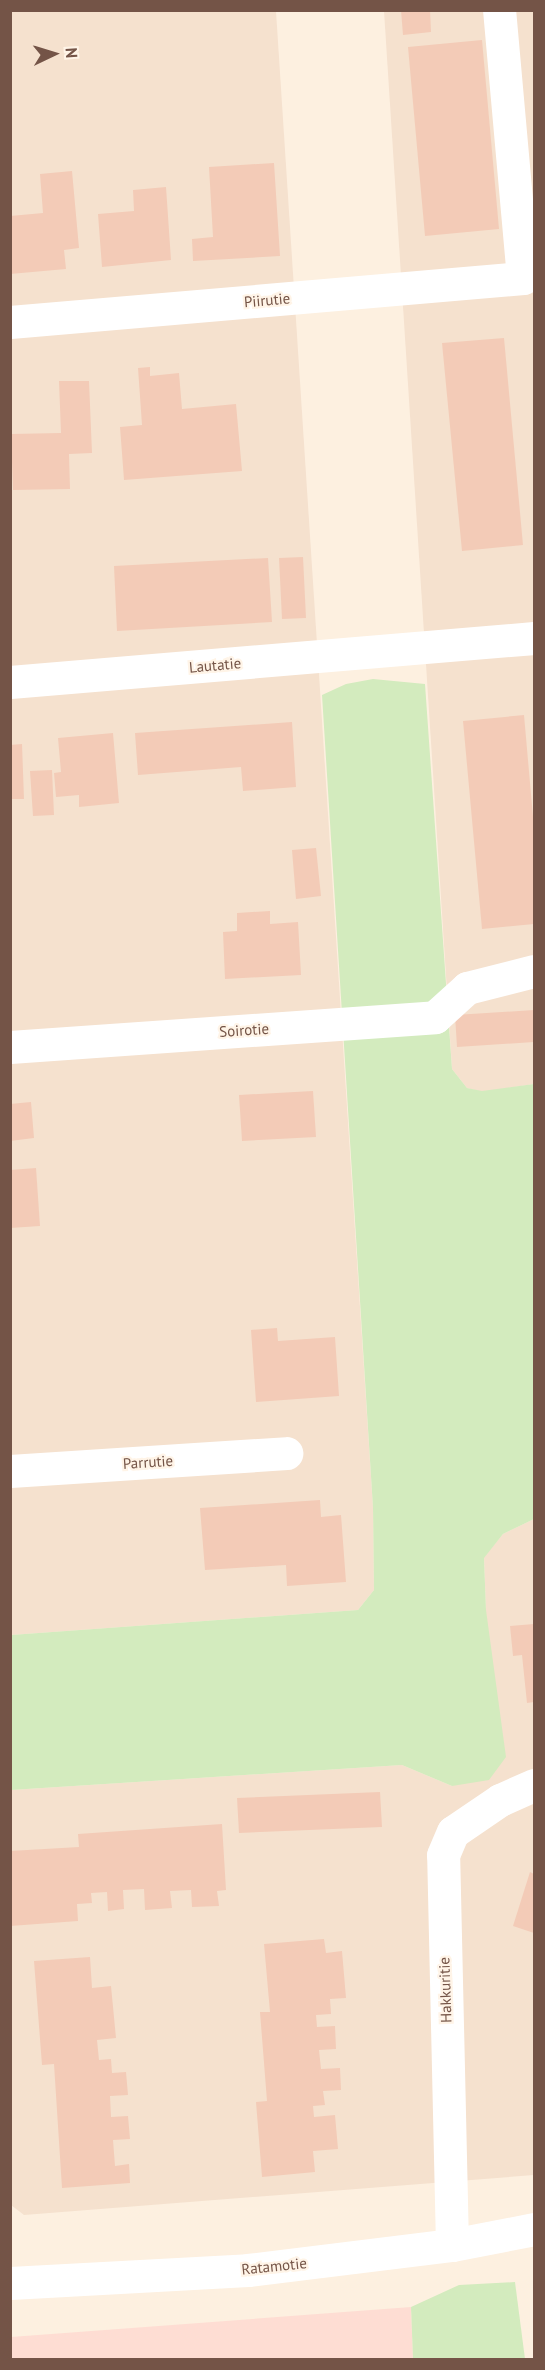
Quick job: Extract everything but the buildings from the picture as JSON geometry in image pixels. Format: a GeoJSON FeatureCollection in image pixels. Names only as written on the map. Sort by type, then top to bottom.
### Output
{"type":"FeatureCollection","features":[{"type":"Feature","properties":{"kind":"street","name":"Piirutie"},"geometry":{"type":"LineString","coordinates":[[10,322],[523,278],[499,10]]}},
{"type":"Feature","properties":{"kind":"street","name":"Lautatie"},"geometry":{"type":"LineString","coordinates":[[10,682],[534,638]]}},
{"type":"Feature","properties":{"kind":"street","name":"Soirotie"},"geometry":{"type":"LineString","coordinates":[[10,1047],[435,1017],[467,988],[534,971]]}},
{"type":"Feature","properties":{"kind":"street","name":"Parrutie"},"geometry":{"type":"LineString","coordinates":[[10,1471],[286,1453]]}},
{"type":"Feature","properties":{"kind":"street","name":"Hakkuritie"},"geometry":{"type":"LineString","coordinates":[[452,2245],[443,1856],[453,1832],[500,1800],[534,1785]]}},
{"type":"Feature","properties":{"kind":"street","name":"Ratamotie"},"geometry":{"type":"LineString","coordinates":[[10,2283],[248,2270],[452,2245],[534,2229]]}},
{"type":"Feature","properties":{"kind":"shaded area"},"geometry":{"type":"Polygon","coordinates":[[[11,11],[276,11],[373,1508],[374,1590],[358,1610],[11,1635],[11,11]]]}},
{"type":"Feature","properties":{"kind":"shaded area"},"geometry":{"type":"Polygon","coordinates":[[[384,11],[534,11],[534,1084],[482,1092],[467,1088],[452,1069],[384,11]]]}},
{"type":"Feature","properties":{"kind":"shaded area"},"geometry":{"type":"Polygon","coordinates":[[[534,1519],[534,2175],[24,2215],[11,2205],[11,1790],[402,1765],[452,1786],[486,1610],[484,1557],[503,1534],[534,1519]]]}},
{"type":"Feature","properties":{"kind":"shaded area"},"geometry":{"type":"Polygon","coordinates":[[[411,2307],[413,2359],[11,2360],[11,2337],[411,2307]]]}},
{"type":"Feature","properties":{"kind":"green space"},"geometry":{"type":"Polygon","coordinates":[[[373,679],[425,684],[452,1069],[467,1088],[482,1091],[534,1084],[534,1519],[503,1534],[484,1558],[486,1610],[506,1757],[489,1780],[452,1786],[402,1765],[11,1790],[11,1635],[358,1610],[374,1590],[373,1508],[322,695],[346,684],[373,679]]]}},
{"type":"Feature","properties":{"kind":"green space"},"geometry":{"type":"Polygon","coordinates":[[[515,2282],[525,2359],[413,2359],[411,2307],[459,2285],[515,2282]]]}}]}
